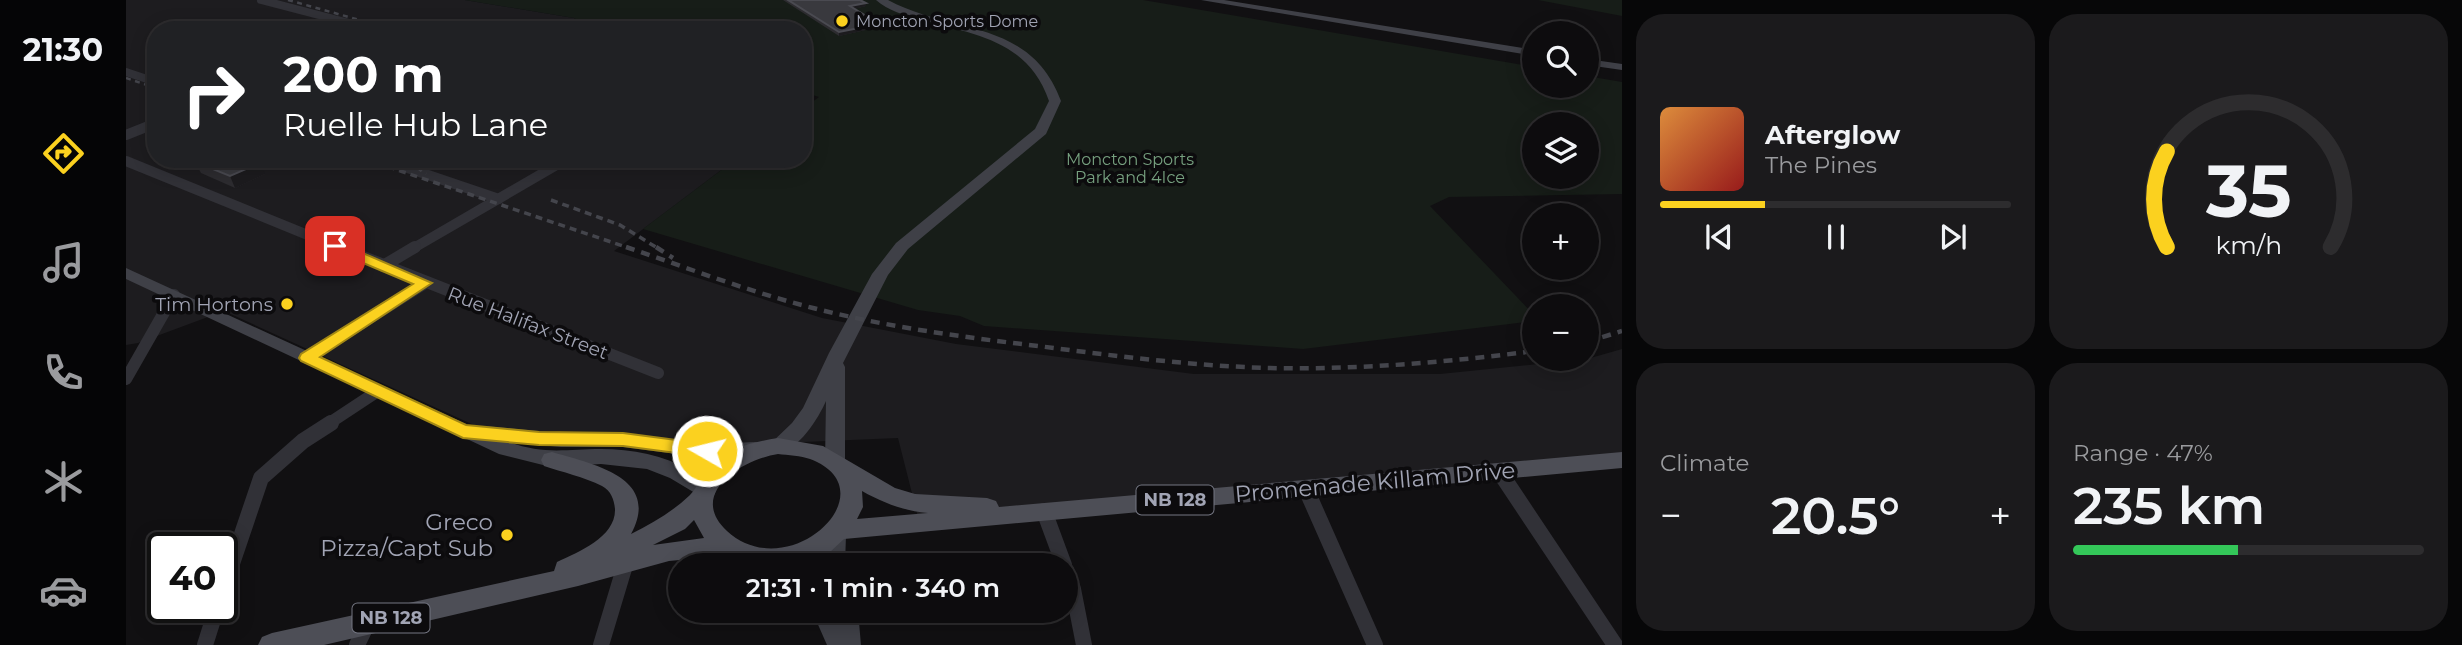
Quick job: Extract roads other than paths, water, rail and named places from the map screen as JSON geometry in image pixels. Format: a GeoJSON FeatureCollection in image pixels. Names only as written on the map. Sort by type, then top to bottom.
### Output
{"type":"FeatureCollection","features":[{"type":"Feature","properties":{"kind":"main road"},"geometry":{"type":"LineString","coordinates":[[745,553],[725,545],[713,534],[706,522],[705,494],[720,469],[732,460],[769,447],[810,449],[839,466],[850,482],[853,504],[838,532],[803,553]]}},
{"type":"Feature","properties":{"kind":"main road"},"geometry":{"type":"LineString","coordinates":[[550,577],[587,561],[603,549],[616,535],[627,516],[626,496],[612,481],[552,460]]}},
{"type":"Feature","properties":{"kind":"main road","name":"Promenade Killam Drive"},"geometry":{"type":"LineString","coordinates":[[838,532],[900,523],[1012,516],[1622,460]]}},
{"type":"Feature","properties":{"kind":"main road","name":"Promenade Killam Drive"},"geometry":{"type":"LineString","coordinates":[[839,466],[887,494],[914,503],[1044,511]]}},
{"type":"Feature","properties":{"kind":"main road","name":"NB 128"},"geometry":{"type":"LineString","coordinates":[[509,591],[631,548],[676,522],[705,494]]}},
{"type":"Feature","properties":{"kind":"main road","name":"NB 128"},"geometry":{"type":"LineString","coordinates":[[272,645],[362,634],[509,591],[691,548],[712,547],[737,553]]}},
{"type":"Feature","properties":{"kind":"street"},"geometry":{"type":"LineString","coordinates":[[261,0],[342,21]]}},
{"type":"Feature","properties":{"kind":"street"},"geometry":{"type":"LineString","coordinates":[[463,431],[539,439],[623,440],[707,451],[769,447],[799,428],[812,410],[838,353],[880,274],[902,247],[1041,131],[1055,100],[1045,75],[1029,59],[1003,42],[907,12],[881,0]]}},
{"type":"Feature","properties":{"kind":"street"},"geometry":{"type":"LineString","coordinates":[[1206,0],[1522,51]]}},
{"type":"Feature","properties":{"kind":"street"},"geometry":{"type":"LineString","coordinates":[[1599,64],[1622,67]]}},
{"type":"Feature","properties":{"kind":"street"},"geometry":{"type":"LineString","coordinates":[[126,72],[147,79]]}},
{"type":"Feature","properties":{"kind":"street"},"geometry":{"type":"LineString","coordinates":[[126,135],[147,127]]}},
{"type":"Feature","properties":{"kind":"street","name":"Rue Halifax Street"},"geometry":{"type":"LineString","coordinates":[[126,161],[425,283],[657,373]]}},
{"type":"Feature","properties":{"kind":"street"},"geometry":{"type":"LineString","coordinates":[[408,168],[499,199]]}},
{"type":"Feature","properties":{"kind":"street"},"geometry":{"type":"LineString","coordinates":[[383,266],[552,168]]}},
{"type":"Feature","properties":{"kind":"street"},"geometry":{"type":"LineString","coordinates":[[126,273],[463,431],[513,451],[552,460],[585,457],[654,461],[671,468],[705,494]]}},
{"type":"Feature","properties":{"kind":"street"},"geometry":{"type":"LineString","coordinates":[[307,358],[425,283]]}},
{"type":"Feature","properties":{"kind":"street"},"geometry":{"type":"LineString","coordinates":[[126,379],[173,295]]}},
{"type":"Feature","properties":{"kind":"street"},"geometry":{"type":"LineString","coordinates":[[838,353],[834,412],[839,466]]}},
{"type":"Feature","properties":{"kind":"street"},"geometry":{"type":"LineString","coordinates":[[238,546],[261,478],[303,440],[378,391]]}},
{"type":"Feature","properties":{"kind":"street"},"geometry":{"type":"LineString","coordinates":[[1499,471],[1615,645]]}},
{"type":"Feature","properties":{"kind":"street"},"geometry":{"type":"LineString","coordinates":[[1306,489],[1375,645]]}},
{"type":"Feature","properties":{"kind":"street"},"geometry":{"type":"LineString","coordinates":[[1044,511],[1060,553]]}},
{"type":"Feature","properties":{"kind":"street"},"geometry":{"type":"LineString","coordinates":[[835,553],[838,532]]}},
{"type":"Feature","properties":{"kind":"street"},"geometry":{"type":"LineString","coordinates":[[601,645],[626,562]]}},
{"type":"Feature","properties":{"kind":"street"},"geometry":{"type":"LineString","coordinates":[[1078,614],[1084,645]]}},
{"type":"Feature","properties":{"kind":"street"},"geometry":{"type":"LineString","coordinates":[[205,645],[212,623]]}},
{"type":"Feature","properties":{"kind":"street"},"geometry":{"type":"LineString","coordinates":[[830,623],[840,645]]}},
{"type":"Feature","properties":{"kind":"street"},"geometry":{"type":"LineString","coordinates":[[847,623],[848,645]]}},
{"type":"Feature","properties":{"kind":"railway"},"geometry":{"type":"LineString","coordinates":[[288,0],[363,21]]}},
{"type":"Feature","properties":{"kind":"railway"},"geometry":{"type":"LineString","coordinates":[[126,78],[147,85]]}},
{"type":"Feature","properties":{"kind":"railway"},"geometry":{"type":"LineString","coordinates":[[392,168],[632,249]]}},
{"type":"Feature","properties":{"kind":"railway"},"geometry":{"type":"LineString","coordinates":[[418,168],[426,174]]}},
{"type":"Feature","properties":{"kind":"railway"},"geometry":{"type":"LineString","coordinates":[[551,200],[620,225],[659,249]]}},
{"type":"Feature","properties":{"kind":"railway"},"geometry":{"type":"LineString","coordinates":[[626,247],[766,295],[841,315],[953,335],[1125,357],[1212,365],[1337,368],[1522,353]]}},
{"type":"Feature","properties":{"kind":"railway"},"geometry":{"type":"LineString","coordinates":[[656,247],[673,258]]}},
{"type":"Feature","properties":{"kind":"railway"},"geometry":{"type":"LineString","coordinates":[[1599,338],[1622,331]]}},
{"type":"Feature","properties":{"kind":"place","name":"Moncton Sports Dome"},"geometry":{"type":"Point","coordinates":[842,21]}},
{"type":"Feature","properties":{"kind":"place","name":"Tim Hortons"},"geometry":{"type":"Point","coordinates":[287,304]}},
{"type":"Feature","properties":{"kind":"place","name":"Greco Pizza/Capt Sub"},"geometry":{"type":"Point","coordinates":[507,535]}},
{"type":"Feature","properties":{"kind":"park label","name":"Moncton Sports Park and 4Ice"},"geometry":{"type":"Point","coordinates":[1130,168]}}]}
